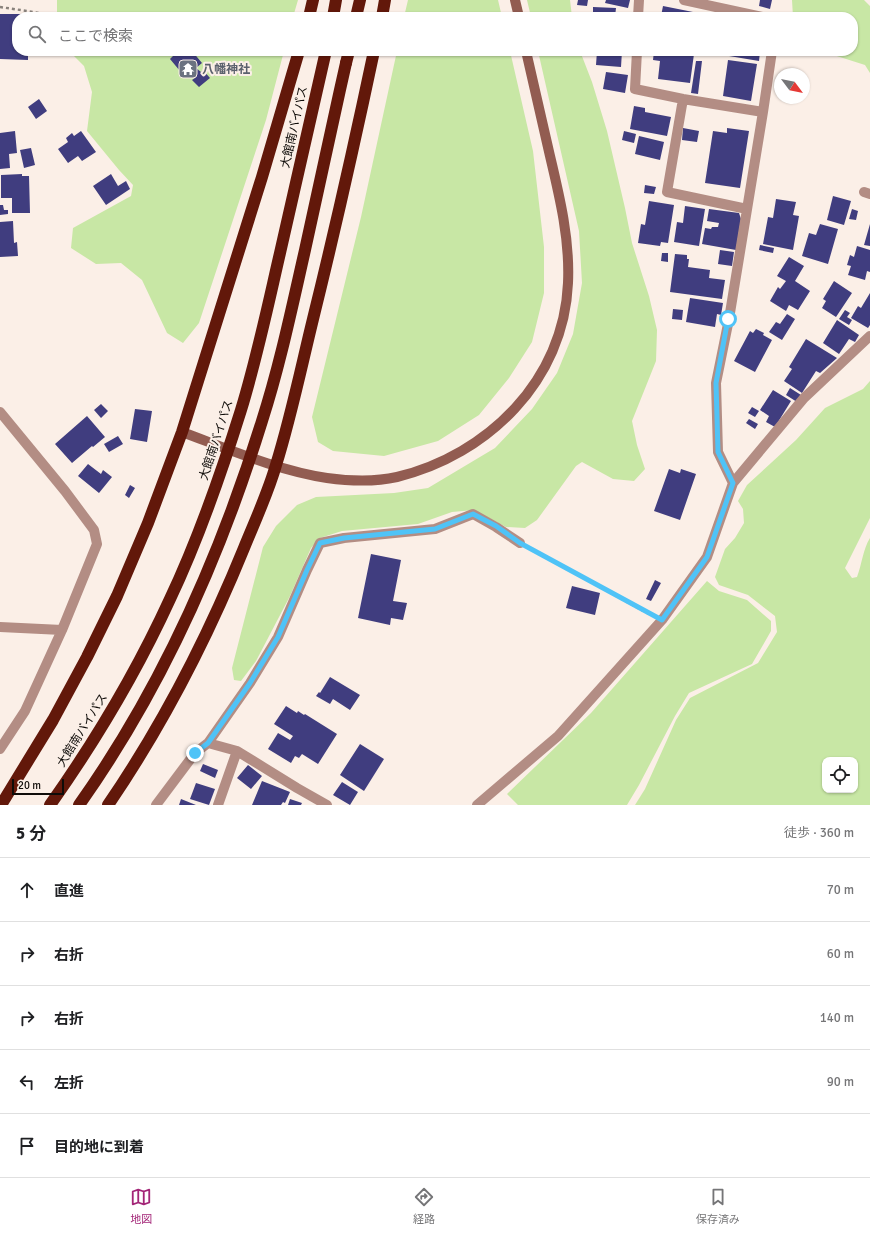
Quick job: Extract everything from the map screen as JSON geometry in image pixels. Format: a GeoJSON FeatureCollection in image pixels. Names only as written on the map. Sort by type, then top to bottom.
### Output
{"type":"FeatureCollection","features":[{"type":"Feature","properties":{"kind":"highway"},"geometry":{"type":"LineString","coordinates":[[310,12],[313,0]]}},
{"type":"Feature","properties":{"kind":"highway"},"geometry":{"type":"LineString","coordinates":[[334,12],[336,0]]}},
{"type":"Feature","properties":{"kind":"highway"},"geometry":{"type":"LineString","coordinates":[[357,12],[360,0]]}},
{"type":"Feature","properties":{"kind":"highway"},"geometry":{"type":"LineString","coordinates":[[383,12],[385,0]]}},
{"type":"Feature","properties":{"kind":"highway"},"geometry":{"type":"LineString","coordinates":[[1,805],[53,720],[87,657],[117,596],[148,523],[182,432],[260,184],[298,56]]}},
{"type":"Feature","properties":{"kind":"highway","name":"大館南バイパス"},"geometry":{"type":"LineString","coordinates":[[50,805],[111,712],[142,657],[171,598],[220,475],[242,408],[260,342],[324,56]]}},
{"type":"Feature","properties":{"kind":"highway"},"geometry":{"type":"LineString","coordinates":[[108,805],[176,695],[203,643],[227,589],[276,466],[320,288],[373,56]]}},
{"type":"Feature","properties":{"kind":"highway"},"geometry":{"type":"LineString","coordinates":[[79,805],[133,723],[164,666],[193,607],[220,543],[243,482],[282,351],[348,57]]}},
{"type":"Feature","properties":{"kind":"street"},"geometry":{"type":"LineString","coordinates":[[515,0],[517,12]]}},
{"type":"Feature","properties":{"kind":"street"},"geometry":{"type":"LineString","coordinates":[[638,12],[639,0]]}},
{"type":"Feature","properties":{"kind":"street"},"geometry":{"type":"LineString","coordinates":[[684,0],[739,12]]}},
{"type":"Feature","properties":{"kind":"street"},"geometry":{"type":"LineString","coordinates":[[182,432],[276,466],[326,478],[361,480],[395,477],[427,468],[458,454],[484,437],[527,395],[545,367],[557,340],[565,313],[569,260],[560,198],[527,56]]}},
{"type":"Feature","properties":{"kind":"street"},"geometry":{"type":"LineString","coordinates":[[637,56],[635,89],[683,99],[763,112]]}},
{"type":"Feature","properties":{"kind":"street"},"geometry":{"type":"LineString","coordinates":[[733,483],[718,452],[716,383],[748,209],[771,56]]}},
{"type":"Feature","properties":{"kind":"street"},"geometry":{"type":"LineString","coordinates":[[683,99],[667,192],[748,209]]}},
{"type":"Feature","properties":{"kind":"street"},"geometry":{"type":"LineString","coordinates":[[477,805],[558,736],[662,620],[707,557],[733,483],[804,398],[870,336]]}},
{"type":"Feature","properties":{"kind":"street"},"geometry":{"type":"LineString","coordinates":[[0,412],[65,491],[94,530],[98,544],[62,630],[25,711],[0,749]]}},
{"type":"Feature","properties":{"kind":"street"},"geometry":{"type":"LineString","coordinates":[[156,805],[195,753],[208,743],[250,683],[278,637],[320,543],[344,538],[435,529],[473,514],[496,526],[520,543]]}},
{"type":"Feature","properties":{"kind":"street"},"geometry":{"type":"LineString","coordinates":[[0,627],[62,630]]}},
{"type":"Feature","properties":{"kind":"street"},"geometry":{"type":"LineString","coordinates":[[208,743],[237,751],[327,805]]}},
{"type":"Feature","properties":{"kind":"street"},"geometry":{"type":"LineString","coordinates":[[218,805],[237,751]]}},
{"type":"Feature","properties":{"kind":"path"},"geometry":{"type":"LineString","coordinates":[[0,7],[37,12]]}},
{"type":"Feature","properties":{"kind":"path"},"geometry":{"type":"LineString","coordinates":[[520,543],[662,620]]}},
{"type":"Feature","properties":{"kind":"green space"},"geometry":{"type":"Polygon","coordinates":[[[57,0],[298,0],[294,12],[57,12],[57,0]]]}},
{"type":"Feature","properties":{"kind":"green space"},"geometry":{"type":"Polygon","coordinates":[[[408,0],[498,0],[501,12],[405,12],[408,0]]]}},
{"type":"Feature","properties":{"kind":"green space"},"geometry":{"type":"Polygon","coordinates":[[[527,0],[570,0],[571,12],[530,12],[527,0]]]}},
{"type":"Feature","properties":{"kind":"green space"},"geometry":{"type":"Polygon","coordinates":[[[792,0],[864,0],[870,6],[870,73],[865,65],[837,56],[858,56],[858,12],[793,12],[792,0]]]}},
{"type":"Feature","properties":{"kind":"green space"},"geometry":{"type":"Polygon","coordinates":[[[74,56],[283,56],[266,120],[199,323],[183,343],[167,333],[142,280],[121,263],[96,264],[71,248],[73,228],[131,196],[133,185],[87,131],[92,92],[84,66],[74,56]]]}},
{"type":"Feature","properties":{"kind":"green space"},"geometry":{"type":"Polygon","coordinates":[[[396,56],[511,56],[533,151],[544,247],[544,293],[532,342],[509,378],[479,415],[438,441],[384,456],[333,451],[318,442],[312,417],[361,217],[396,56]]]}},
{"type":"Feature","properties":{"kind":"green space"},"geometry":{"type":"Polygon","coordinates":[[[539,56],[582,56],[592,82],[607,131],[632,243],[649,296],[657,330],[656,361],[632,421],[637,445],[645,469],[634,481],[613,479],[582,462],[576,466],[537,520],[525,528],[506,527],[474,510],[452,512],[418,524],[342,531],[320,538],[311,548],[290,596],[256,661],[241,681],[234,680],[232,668],[263,547],[276,526],[297,505],[316,497],[394,493],[428,488],[495,448],[532,409],[557,373],[573,334],[582,283],[579,231],[539,56]]]}},
{"type":"Feature","properties":{"kind":"green space"},"geometry":{"type":"Polygon","coordinates":[[[870,381],[870,518],[845,568],[852,578],[857,577],[870,538],[870,805],[635,805],[645,789],[676,720],[690,698],[758,663],[777,632],[775,616],[748,595],[719,585],[715,577],[725,549],[735,538],[744,523],[743,509],[738,501],[747,485],[796,440],[825,408],[863,389],[870,381]]]}},
{"type":"Feature","properties":{"kind":"green space"},"geometry":{"type":"Polygon","coordinates":[[[707,581],[719,591],[747,600],[771,621],[771,631],[752,664],[689,693],[627,805],[518,805],[507,794],[591,713],[707,581]]]}},
{"type":"Feature","properties":{"kind":"building"},"geometry":{"type":"Polygon","coordinates":[[[578,0],[588,0],[587,6],[577,5],[578,0]]]}},
{"type":"Feature","properties":{"kind":"building"},"geometry":{"type":"Polygon","coordinates":[[[606,0],[630,0],[628,8],[605,3],[606,0]]]}},
{"type":"Feature","properties":{"kind":"building"},"geometry":{"type":"Polygon","coordinates":[[[760,0],[772,0],[770,9],[759,6],[760,0]]]}},
{"type":"Feature","properties":{"kind":"building"},"geometry":{"type":"Polygon","coordinates":[[[663,6],[693,12],[662,12],[663,6]]]}},
{"type":"Feature","properties":{"kind":"building"},"geometry":{"type":"Polygon","coordinates":[[[593,7],[616,8],[616,12],[593,12],[593,7]]]}},
{"type":"Feature","properties":{"kind":"building"},"geometry":{"type":"Polygon","coordinates":[[[0,14],[12,14],[12,56],[28,56],[28,60],[0,59],[0,14]]]}},
{"type":"Feature","properties":{"kind":"building","name":"八幡神社"},"geometry":{"type":"Polygon","coordinates":[[[173,56],[196,56],[202,63],[196,68],[201,72],[203,70],[210,78],[199,87],[192,80],[195,78],[190,73],[185,77],[170,59],[173,56]]]}},
{"type":"Feature","properties":{"kind":"building"},"geometry":{"type":"Polygon","coordinates":[[[597,56],[622,56],[621,67],[596,65],[597,56]]]}},
{"type":"Feature","properties":{"kind":"building"},"geometry":{"type":"Polygon","coordinates":[[[653,56],[694,56],[690,83],[658,79],[660,61],[653,60],[653,56]]]}},
{"type":"Feature","properties":{"kind":"building"},"geometry":{"type":"Polygon","coordinates":[[[729,56],[760,56],[759,61],[729,56]]]}},
{"type":"Feature","properties":{"kind":"building"},"geometry":{"type":"Polygon","coordinates":[[[728,60],[757,64],[751,101],[723,96],[728,60]]]}},
{"type":"Feature","properties":{"kind":"building"},"geometry":{"type":"Polygon","coordinates":[[[696,61],[702,61],[698,94],[691,93],[696,61]]]}},
{"type":"Feature","properties":{"kind":"building"},"geometry":{"type":"Polygon","coordinates":[[[606,72],[628,75],[625,93],[603,89],[606,72]]]}},
{"type":"Feature","properties":{"kind":"building"},"geometry":{"type":"Polygon","coordinates":[[[39,99],[47,111],[36,119],[28,107],[39,99]]]}},
{"type":"Feature","properties":{"kind":"building"},"geometry":{"type":"Polygon","coordinates":[[[634,106],[645,108],[645,112],[671,117],[667,136],[630,129],[634,106]]]}},
{"type":"Feature","properties":{"kind":"building"},"geometry":{"type":"Polygon","coordinates":[[[683,128],[699,131],[697,142],[682,140],[683,128]]]}},
{"type":"Feature","properties":{"kind":"building"},"geometry":{"type":"Polygon","coordinates":[[[727,128],[749,131],[740,188],[705,183],[713,131],[727,133],[727,128]]]}},
{"type":"Feature","properties":{"kind":"building"},"geometry":{"type":"Polygon","coordinates":[[[15,131],[17,153],[9,154],[10,168],[0,169],[0,133],[15,131]]]}},
{"type":"Feature","properties":{"kind":"building"},"geometry":{"type":"Polygon","coordinates":[[[81,131],[96,152],[82,161],[78,156],[68,163],[58,149],[68,142],[66,138],[72,133],[74,136],[81,131]]]}},
{"type":"Feature","properties":{"kind":"building"},"geometry":{"type":"Polygon","coordinates":[[[624,131],[636,134],[634,143],[622,140],[624,131]]]}},
{"type":"Feature","properties":{"kind":"building"},"geometry":{"type":"Polygon","coordinates":[[[639,136],[664,142],[660,160],[635,154],[639,136]]]}},
{"type":"Feature","properties":{"kind":"building"},"geometry":{"type":"Polygon","coordinates":[[[31,148],[35,165],[24,168],[20,150],[31,148]]]}},
{"type":"Feature","properties":{"kind":"building"},"geometry":{"type":"Polygon","coordinates":[[[22,174],[22,176],[29,176],[30,213],[12,213],[12,198],[1,198],[1,175],[22,174]]]}},
{"type":"Feature","properties":{"kind":"building"},"geometry":{"type":"Polygon","coordinates":[[[111,174],[118,186],[126,181],[130,189],[106,205],[93,186],[111,174]]]}},
{"type":"Feature","properties":{"kind":"building"},"geometry":{"type":"Polygon","coordinates":[[[645,185],[656,187],[654,194],[644,193],[645,185]]]}},
{"type":"Feature","properties":{"kind":"building"},"geometry":{"type":"Polygon","coordinates":[[[833,196],[851,201],[844,225],[827,220],[833,196]]]}},
{"type":"Feature","properties":{"kind":"building"},"geometry":{"type":"Polygon","coordinates":[[[776,199],[796,202],[793,215],[799,216],[793,250],[763,244],[768,217],[773,218],[776,199]]]}},
{"type":"Feature","properties":{"kind":"building"},"geometry":{"type":"Polygon","coordinates":[[[649,201],[674,205],[668,243],[661,242],[660,246],[638,243],[641,224],[645,225],[649,201]]]}},
{"type":"Feature","properties":{"kind":"building"},"geometry":{"type":"Polygon","coordinates":[[[0,205],[3,205],[4,210],[8,210],[8,214],[0,215],[0,205]]]}},
{"type":"Feature","properties":{"kind":"building"},"geometry":{"type":"Polygon","coordinates":[[[685,206],[705,209],[699,246],[674,242],[677,222],[683,223],[685,206]]]}},
{"type":"Feature","properties":{"kind":"building"},"geometry":{"type":"Polygon","coordinates":[[[709,209],[739,213],[741,219],[736,250],[702,244],[705,228],[711,229],[712,227],[718,227],[719,223],[707,221],[709,209]]]}},
{"type":"Feature","properties":{"kind":"building"},"geometry":{"type":"Polygon","coordinates":[[[852,209],[858,211],[856,220],[849,219],[852,209]]]}},
{"type":"Feature","properties":{"kind":"building"},"geometry":{"type":"Polygon","coordinates":[[[13,221],[14,243],[17,242],[18,256],[0,257],[0,222],[13,221]]]}},
{"type":"Feature","properties":{"kind":"building"},"geometry":{"type":"Polygon","coordinates":[[[820,224],[838,229],[828,264],[802,256],[809,233],[816,235],[820,224]]]}},
{"type":"Feature","properties":{"kind":"building"},"geometry":{"type":"Polygon","coordinates":[[[870,224],[870,246],[864,245],[870,224]]]}},
{"type":"Feature","properties":{"kind":"building"},"geometry":{"type":"Polygon","coordinates":[[[760,245],[774,248],[773,253],[759,250],[760,245]]]}},
{"type":"Feature","properties":{"kind":"building"},"geometry":{"type":"Polygon","coordinates":[[[857,246],[870,250],[870,272],[867,271],[865,280],[848,275],[851,266],[847,265],[850,255],[854,257],[857,246]]]}},
{"type":"Feature","properties":{"kind":"building"},"geometry":{"type":"Polygon","coordinates":[[[720,250],[734,252],[732,266],[718,264],[720,250]]]}},
{"type":"Feature","properties":{"kind":"building"},"geometry":{"type":"Polygon","coordinates":[[[662,253],[668,253],[668,262],[661,261],[662,253]]]}},
{"type":"Feature","properties":{"kind":"building"},"geometry":{"type":"Polygon","coordinates":[[[675,254],[687,255],[687,259],[689,259],[688,267],[710,270],[709,278],[725,280],[722,299],[670,292],[675,254]]]}},
{"type":"Feature","properties":{"kind":"building"},"geometry":{"type":"Polygon","coordinates":[[[789,257],[804,266],[795,281],[810,291],[798,310],[789,305],[786,311],[770,301],[778,287],[780,289],[786,281],[777,276],[789,257]]]}},
{"type":"Feature","properties":{"kind":"building"},"geometry":{"type":"Polygon","coordinates":[[[834,281],[852,293],[836,317],[822,308],[826,301],[823,299],[834,281]]]}},
{"type":"Feature","properties":{"kind":"building"},"geometry":{"type":"Polygon","coordinates":[[[870,293],[870,325],[868,328],[851,318],[858,306],[861,308],[870,293]]]}},
{"type":"Feature","properties":{"kind":"building"},"geometry":{"type":"Polygon","coordinates":[[[690,298],[723,303],[721,315],[717,314],[715,327],[686,322],[690,298]]]}},
{"type":"Feature","properties":{"kind":"building"},"geometry":{"type":"Polygon","coordinates":[[[673,309],[683,310],[682,320],[672,319],[673,309]]]}},
{"type":"Feature","properties":{"kind":"building"},"geometry":{"type":"Polygon","coordinates":[[[845,310],[850,313],[847,317],[852,320],[849,325],[839,319],[845,310]]]}},
{"type":"Feature","properties":{"kind":"building"},"geometry":{"type":"Polygon","coordinates":[[[787,314],[795,319],[782,340],[769,332],[776,322],[780,324],[787,314]]]}},
{"type":"Feature","properties":{"kind":"building"},"geometry":{"type":"Polygon","coordinates":[[[837,320],[859,335],[855,342],[849,339],[839,354],[823,343],[837,320]]]}},
{"type":"Feature","properties":{"kind":"building"},"geometry":{"type":"Polygon","coordinates":[[[756,329],[764,333],[763,335],[772,340],[755,372],[734,361],[750,331],[753,333],[756,329]]]}},
{"type":"Feature","properties":{"kind":"building"},"geometry":{"type":"Polygon","coordinates":[[[806,339],[837,358],[820,373],[816,371],[802,393],[784,381],[792,369],[789,367],[806,339]]]}},
{"type":"Feature","properties":{"kind":"building"},"geometry":{"type":"Polygon","coordinates":[[[790,388],[801,395],[797,402],[786,395],[790,388]]]}},
{"type":"Feature","properties":{"kind":"building"},"geometry":{"type":"Polygon","coordinates":[[[773,390],[791,401],[775,427],[766,422],[769,416],[760,410],[773,390]]]}},
{"type":"Feature","properties":{"kind":"building"},"geometry":{"type":"Polygon","coordinates":[[[101,404],[108,411],[101,418],[94,410],[101,404]]]}},
{"type":"Feature","properties":{"kind":"building"},"geometry":{"type":"Polygon","coordinates":[[[752,407],[759,411],[755,417],[748,413],[752,407]]]}},
{"type":"Feature","properties":{"kind":"building"},"geometry":{"type":"Polygon","coordinates":[[[135,409],[152,411],[147,442],[130,439],[135,409]]]}},
{"type":"Feature","properties":{"kind":"building"},"geometry":{"type":"Polygon","coordinates":[[[87,416],[105,437],[72,463],[55,444],[87,416]]]}},
{"type":"Feature","properties":{"kind":"building"},"geometry":{"type":"Polygon","coordinates":[[[749,419],[758,424],[755,429],[746,423],[749,419]]]}},
{"type":"Feature","properties":{"kind":"building"},"geometry":{"type":"Polygon","coordinates":[[[118,436],[123,444],[109,452],[104,444],[118,436]]]}},
{"type":"Feature","properties":{"kind":"building"},"geometry":{"type":"Polygon","coordinates":[[[88,464],[101,474],[103,470],[112,477],[99,493],[78,476],[88,464]]]}},
{"type":"Feature","properties":{"kind":"building"},"geometry":{"type":"Polygon","coordinates":[[[669,469],[680,473],[681,469],[696,474],[680,520],[654,511],[669,469]]]}},
{"type":"Feature","properties":{"kind":"building"},"geometry":{"type":"Polygon","coordinates":[[[130,485],[135,488],[129,498],[125,495],[130,485]]]}},
{"type":"Feature","properties":{"kind":"building"},"geometry":{"type":"Polygon","coordinates":[[[371,554],[401,560],[393,601],[407,603],[403,620],[391,618],[390,625],[358,618],[371,554]]]}},
{"type":"Feature","properties":{"kind":"building"},"geometry":{"type":"Polygon","coordinates":[[[655,580],[661,583],[651,601],[646,599],[655,580]]]}},
{"type":"Feature","properties":{"kind":"building"},"geometry":{"type":"Polygon","coordinates":[[[572,586],[600,593],[595,615],[566,608],[572,586]]]}},
{"type":"Feature","properties":{"kind":"building"},"geometry":{"type":"Polygon","coordinates":[[[330,677],[360,695],[350,710],[333,699],[330,704],[316,696],[319,692],[320,693],[330,677]]]}},
{"type":"Feature","properties":{"kind":"building"},"geometry":{"type":"Polygon","coordinates":[[[286,706],[297,713],[298,711],[304,715],[305,714],[337,734],[318,764],[302,754],[299,758],[295,756],[291,763],[268,749],[278,733],[290,740],[293,736],[274,724],[286,706]]]}},
{"type":"Feature","properties":{"kind":"building"},"geometry":{"type":"Polygon","coordinates":[[[360,744],[384,759],[364,791],[340,775],[360,744]]]}},
{"type":"Feature","properties":{"kind":"building"},"geometry":{"type":"Polygon","coordinates":[[[203,764],[218,770],[215,778],[200,771],[203,764]]]}},
{"type":"Feature","properties":{"kind":"building"},"geometry":{"type":"Polygon","coordinates":[[[248,765],[262,776],[251,789],[237,778],[248,765]]]}},
{"type":"Feature","properties":{"kind":"building"},"geometry":{"type":"Polygon","coordinates":[[[262,781],[290,792],[285,803],[283,802],[281,805],[252,805],[262,781]]]}},
{"type":"Feature","properties":{"kind":"building"},"geometry":{"type":"Polygon","coordinates":[[[342,782],[358,792],[350,805],[333,795],[342,782]]]}},
{"type":"Feature","properties":{"kind":"building"},"geometry":{"type":"Polygon","coordinates":[[[196,783],[215,789],[209,805],[190,799],[196,783]]]}},
{"type":"Feature","properties":{"kind":"building"},"geometry":{"type":"Polygon","coordinates":[[[181,799],[196,805],[179,805],[181,799]]]}},
{"type":"Feature","properties":{"kind":"building"},"geometry":{"type":"Polygon","coordinates":[[[290,799],[302,803],[301,805],[288,805],[290,799]]]}},
{"type":"Feature","properties":{"kind":"place","name":"八幡神社"},"geometry":{"type":"Point","coordinates":[188,69]}},
{"type":"Feature","properties":{"kind":"route"},"geometry":{"type":"LineString","coordinates":[[195,753],[208,743],[250,683],[278,637],[320,543],[344,538],[435,529],[473,514],[496,526],[520,543],[662,620],[707,557],[733,483],[718,452],[716,383],[728,319]]}}]}
